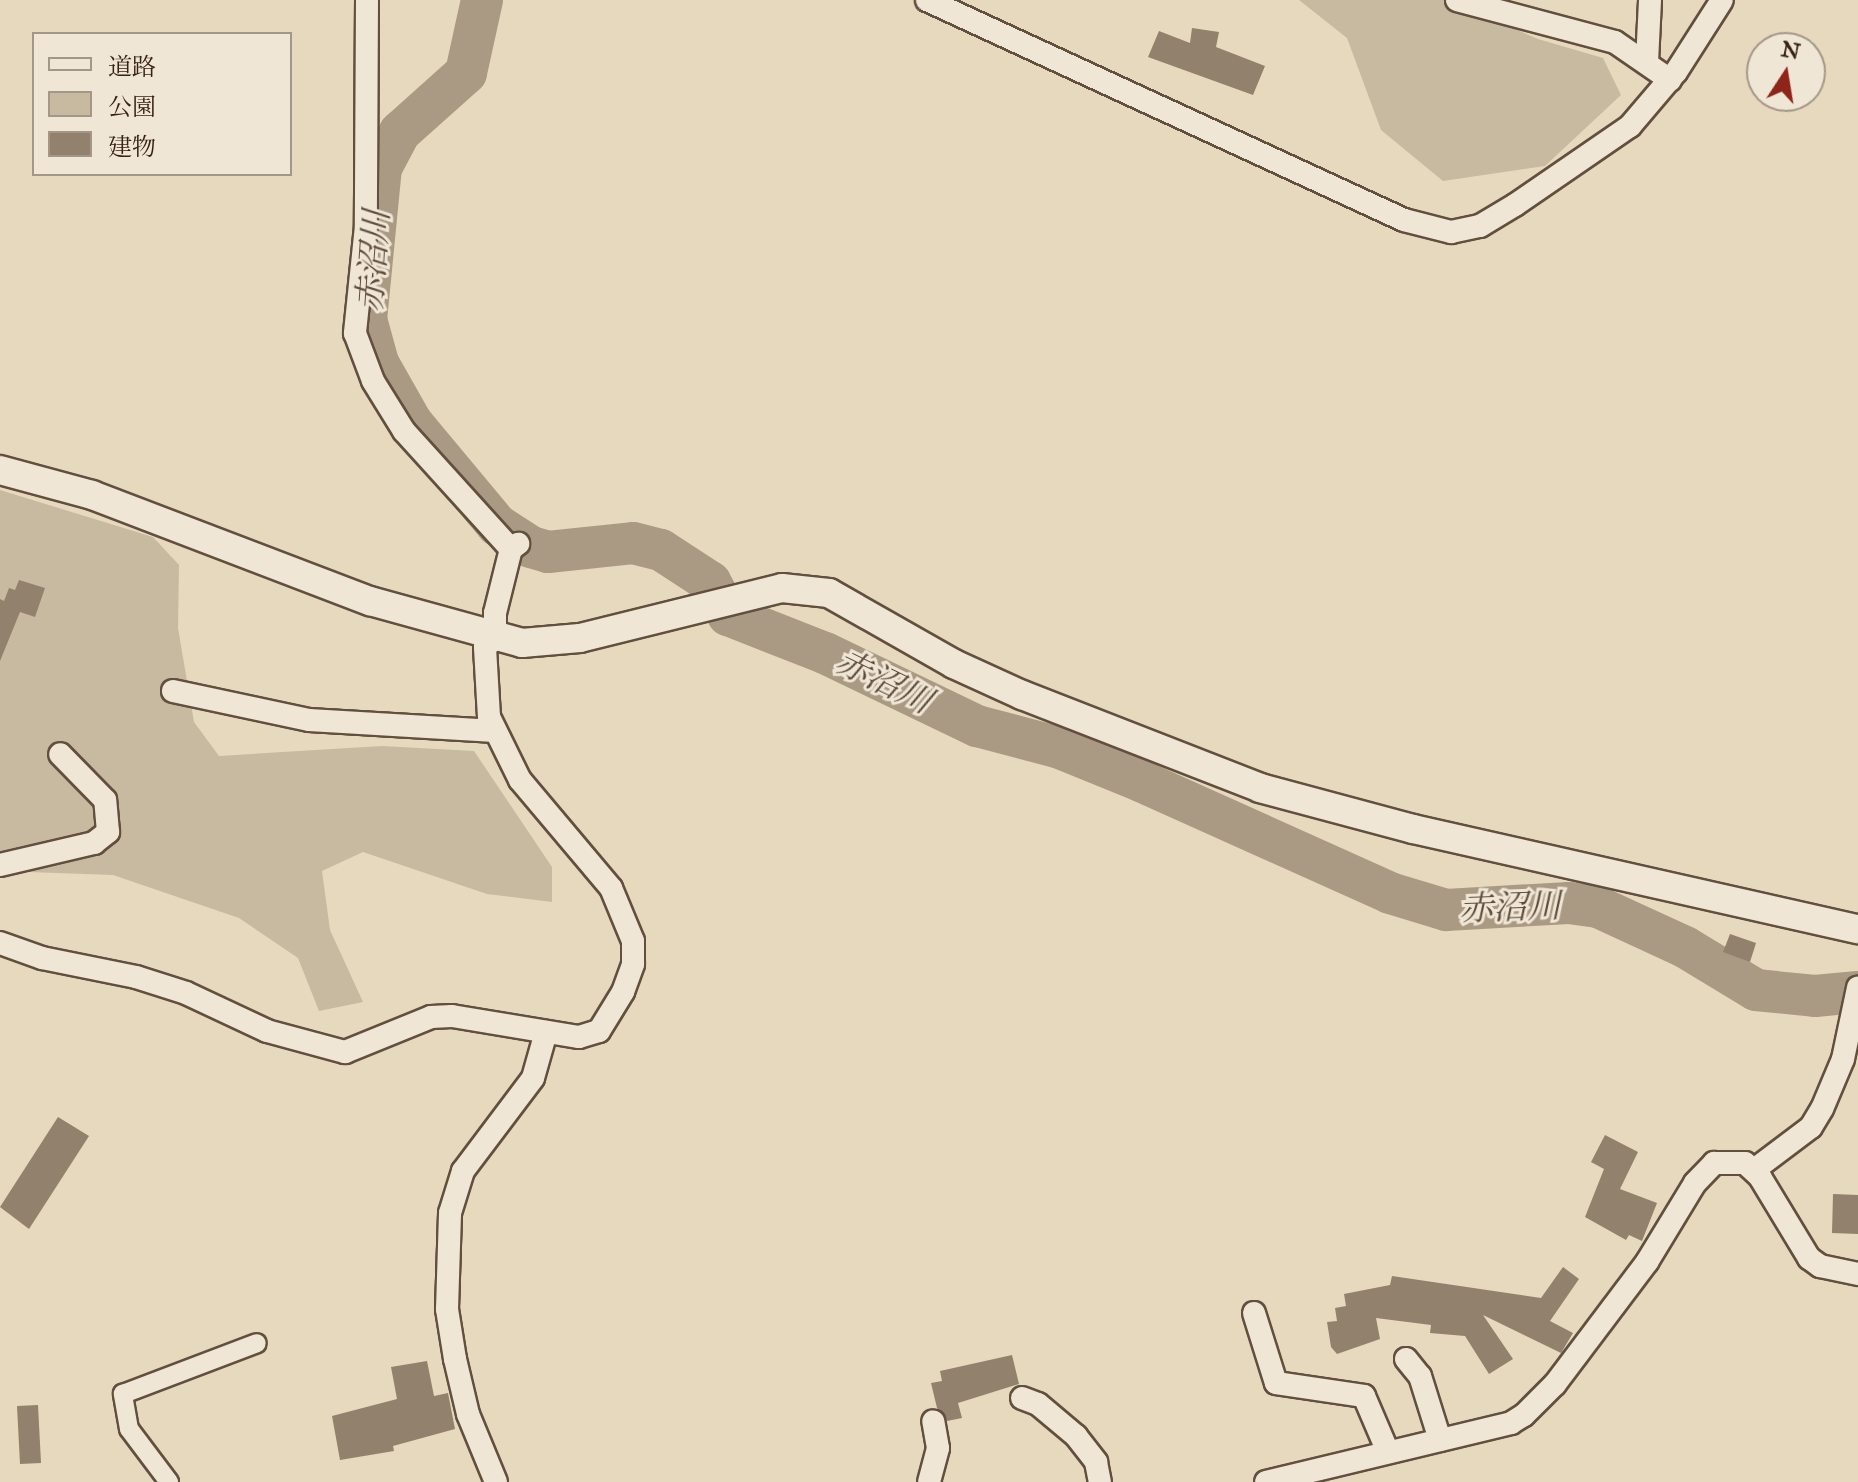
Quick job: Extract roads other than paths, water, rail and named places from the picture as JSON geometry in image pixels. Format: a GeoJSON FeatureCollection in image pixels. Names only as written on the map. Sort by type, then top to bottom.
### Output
{"type":"FeatureCollection","features":[{"type":"Feature","properties":{"kind":"street"},"geometry":{"type":"LineString","coordinates":[[0,943],[42,958],[149,981],[267,1031],[345,1052],[431,1017],[452,1016],[579,1037],[599,1031],[623,992],[633,964],[633,941],[611,888],[520,780],[495,731],[484,685],[485,647],[495,638],[495,613],[514,546],[404,431],[373,381],[355,333],[366,226],[367,0]]}},
{"type":"Feature","properties":{"kind":"street"},"geometry":{"type":"LineString","coordinates":[[927,0],[1431,231],[1468,231],[1515,205],[1630,126],[1670,80],[1722,0]]}},
{"type":"Feature","properties":{"kind":"street"},"geometry":{"type":"LineString","coordinates":[[1457,0],[1499,15],[1597,35],[1647,62],[1670,80]]}},
{"type":"Feature","properties":{"kind":"street"},"geometry":{"type":"LineString","coordinates":[[1647,62],[1650,0]]}},
{"type":"Feature","properties":{"kind":"street"},"geometry":{"type":"LineString","coordinates":[[0,470],[92,495],[370,601],[495,638],[551,643],[754,593],[782,588],[829,593],[954,664],[1022,695],[1260,788],[1413,829],[1858,929]]}},
{"type":"Feature","properties":{"kind":"street"},"geometry":{"type":"LineString","coordinates":[[173,691],[309,720],[495,731]]}},
{"type":"Feature","properties":{"kind":"street"},"geometry":{"type":"LineString","coordinates":[[0,865],[94,843],[108,832],[105,800],[60,754]]}},
{"type":"Feature","properties":{"kind":"street"},"geometry":{"type":"LineString","coordinates":[[1754,1170],[1811,1127],[1822,1109],[1843,1059],[1858,988]]}},
{"type":"Feature","properties":{"kind":"street"},"geometry":{"type":"LineString","coordinates":[[496,1482],[468,1414],[453,1347],[447,1309],[450,1213],[463,1171],[533,1078],[546,1032]]}},
{"type":"Feature","properties":{"kind":"street"},"geometry":{"type":"LineString","coordinates":[[1266,1482],[1511,1423],[1535,1406],[1647,1262],[1705,1169],[1734,1160],[1754,1170],[1809,1258],[1820,1266],[1858,1274]]}},
{"type":"Feature","properties":{"kind":"street"},"geometry":{"type":"LineString","coordinates":[[1254,1313],[1276,1383],[1364,1396],[1388,1452]]}},
{"type":"Feature","properties":{"kind":"street"},"geometry":{"type":"LineString","coordinates":[[169,1482],[129,1429],[123,1394],[257,1343]]}},
{"type":"Feature","properties":{"kind":"street"},"geometry":{"type":"LineString","coordinates":[[1406,1359],[1420,1376],[1440,1440]]}},
{"type":"Feature","properties":{"kind":"street"},"geometry":{"type":"LineString","coordinates":[[1022,1398],[1038,1404],[1076,1436],[1096,1462],[1100,1482]]}},
{"type":"Feature","properties":{"kind":"street"},"geometry":{"type":"LineString","coordinates":[[929,1482],[938,1448],[933,1421]]}},
{"type":"Feature","properties":{"kind":"waterway","name":"赤沼川"},"geometry":{"type":"LineString","coordinates":[[482,0],[466,73],[400,132],[381,167],[366,319],[378,363],[412,423],[497,525],[531,547],[548,552],[633,543],[661,550],[710,582],[728,615],[825,653],[977,726],[1060,748],[1141,781],[1390,893],[1446,910],[1569,903],[1598,907],[1685,947],[1756,990],[1815,996],[1858,992]]}}]}
